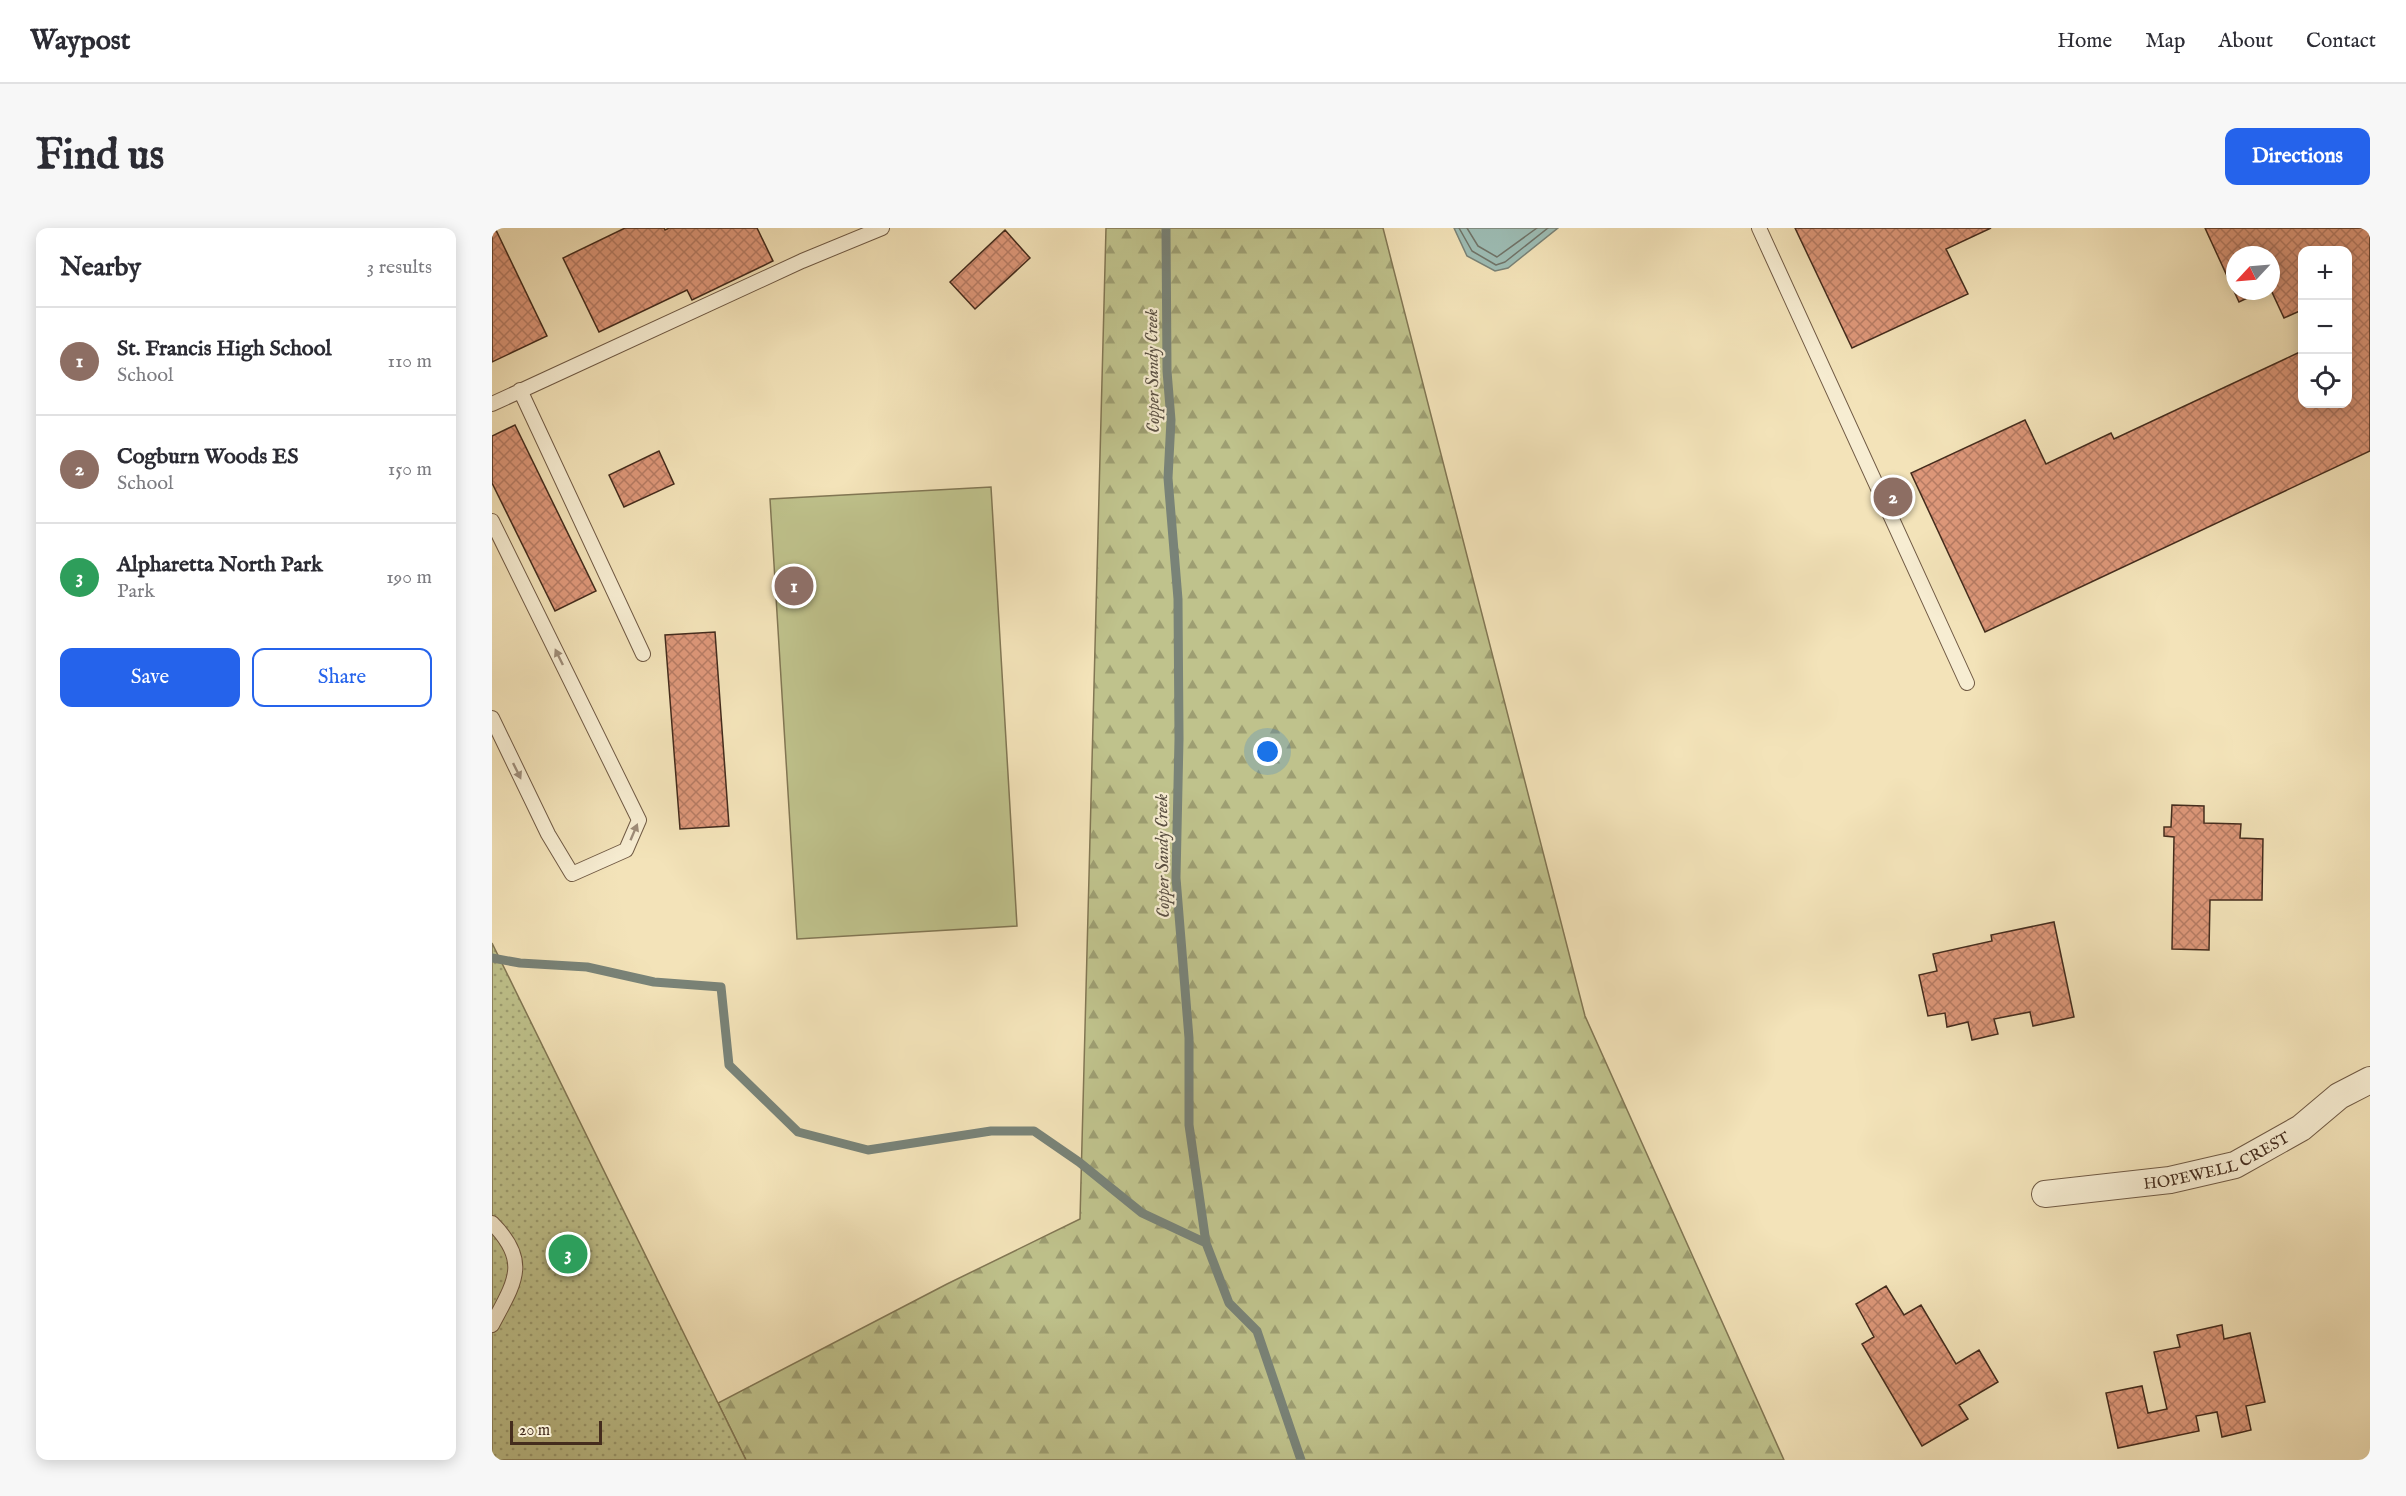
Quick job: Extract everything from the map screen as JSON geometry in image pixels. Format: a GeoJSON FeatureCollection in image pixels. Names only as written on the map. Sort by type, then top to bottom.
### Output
{"type":"FeatureCollection","features":[{"type":"Feature","properties":{"kind":"street","name":"HOPEWELL CREST"},"geometry":{"type":"LineString","coordinates":[[2045,1194],[2170,1180],[2235,1165],[2301,1128],[2339,1096],[2370,1080]]}},
{"type":"Feature","properties":{"kind":"lane"},"geometry":{"type":"LineString","coordinates":[[492,404],[802,261],[882,228]]}},
{"type":"Feature","properties":{"kind":"lane"},"geometry":{"type":"LineString","coordinates":[[1759,228],[1967,683]]}},
{"type":"Feature","properties":{"kind":"lane"},"geometry":{"type":"LineString","coordinates":[[520,390],[643,654]]}},
{"type":"Feature","properties":{"kind":"lane"},"geometry":{"type":"LineString","coordinates":[[492,521],[639,820],[626,850],[572,874],[548,834],[492,718]]}},
{"type":"Feature","properties":{"kind":"lane"},"geometry":{"type":"LineString","coordinates":[[492,1223],[514,1253],[516,1272],[511,1289],[492,1325]]}},
{"type":"Feature","properties":{"kind":"green space"},"geometry":{"type":"Polygon","coordinates":[[[1106,228],[1383,228],[1585,1016],[1784,1460],[746,1460],[718,1403],[947,1284],[1080,1219],[1106,228]]]}},
{"type":"Feature","properties":{"kind":"green space"},"geometry":{"type":"Polygon","coordinates":[[[991,487],[1017,926],[797,939],[770,499],[991,487]]]}},
{"type":"Feature","properties":{"kind":"green space"},"geometry":{"type":"Polygon","coordinates":[[[492,943],[718,1403],[746,1460],[492,1460],[492,943]]]}},
{"type":"Feature","properties":{"kind":"water"},"geometry":{"type":"Polygon","coordinates":[[[1454,228],[1558,228],[1508,268],[1495,271],[1467,256],[1454,228]]]}},
{"type":"Feature","properties":{"kind":"building"},"geometry":{"type":"Polygon","coordinates":[[[492,228],[495,228],[547,336],[492,362],[492,228]]]}},
{"type":"Feature","properties":{"kind":"building"},"geometry":{"type":"Polygon","coordinates":[[[625,228],[664,228],[665,230],[669,228],[757,228],[773,261],[692,300],[687,290],[599,332],[563,258],[625,228]]]}},
{"type":"Feature","properties":{"kind":"building"},"geometry":{"type":"Polygon","coordinates":[[[1795,228],[1991,228],[1946,249],[1968,294],[1852,348],[1795,228]]]}},
{"type":"Feature","properties":{"kind":"building"},"geometry":{"type":"Polygon","coordinates":[[[2205,228],[2370,228],[2370,451],[1985,632],[1911,473],[2025,420],[2046,464],[2111,433],[2114,439],[2298,353],[2298,408],[2352,408],[2352,246],[2298,246],[2298,312],[2284,318],[2276,300],[2280,300],[2280,246],[2226,246],[2226,274],[2205,228]]]}},
{"type":"Feature","properties":{"kind":"building"},"geometry":{"type":"Polygon","coordinates":[[[1005,230],[1030,258],[975,309],[950,282],[1005,230]]]}},
{"type":"Feature","properties":{"kind":"building"},"geometry":{"type":"Polygon","coordinates":[[[515,425],[596,591],[555,611],[492,483],[492,436],[515,425]]]}},
{"type":"Feature","properties":{"kind":"building"},"geometry":{"type":"Polygon","coordinates":[[[659,451],[674,484],[624,507],[609,475],[659,451]]]}},
{"type":"Feature","properties":{"kind":"building"},"geometry":{"type":"Polygon","coordinates":[[[715,632],[729,826],[680,829],[665,635],[715,632]]]}},
{"type":"Feature","properties":{"kind":"building"},"geometry":{"type":"Polygon","coordinates":[[[2172,805],[2204,806],[2204,823],[2241,824],[2240,838],[2263,839],[2262,900],[2210,900],[2209,950],[2172,949],[2174,837],[2164,836],[2164,827],[2171,827],[2172,805]]]}},
{"type":"Feature","properties":{"kind":"building"},"geometry":{"type":"Polygon","coordinates":[[[2054,922],[2074,1017],[2033,1026],[2030,1012],[1994,1019],[1998,1034],[1972,1040],[1968,1022],[1947,1027],[1945,1013],[1928,1016],[1919,975],[1937,971],[1933,954],[1992,941],[1991,935],[2054,922]]]}},
{"type":"Feature","properties":{"kind":"building"},"geometry":{"type":"Polygon","coordinates":[[[1886,1286],[1904,1315],[1921,1305],[1956,1364],[1979,1350],[1998,1382],[1959,1405],[1968,1419],[1922,1446],[1862,1344],[1874,1337],[1856,1304],[1886,1286]]]}},
{"type":"Feature","properties":{"kind":"building"},"geometry":{"type":"Polygon","coordinates":[[[2222,1325],[2224,1339],[2250,1333],[2265,1402],[2246,1406],[2251,1430],[2222,1437],[2217,1412],[2196,1416],[2199,1431],[2118,1448],[2106,1393],[2142,1386],[2148,1413],[2167,1409],[2154,1352],[2180,1347],[2177,1335],[2222,1325]]]}},
{"type":"Feature","properties":{"kind":"waterway","name":"Copper Sandy Creek"},"geometry":{"type":"LineString","coordinates":[[1166,228],[1167,371],[1171,420],[1168,478],[1178,599],[1179,739],[1176,878],[1189,1038],[1189,1125],[1206,1243],[1229,1303],[1257,1331],[1301,1460]]}},
{"type":"Feature","properties":{"kind":"waterway"},"geometry":{"type":"LineString","coordinates":[[492,958],[520,963],[587,967],[654,982],[721,987],[729,1065],[798,1132],[868,1150],[991,1131],[1034,1131],[1079,1162],[1142,1213],[1206,1243]]}},
{"type":"Feature","properties":{"kind":"place","name":"Cogburn Woods ES"},"geometry":{"type":"Point","coordinates":[1893,497]}},
{"type":"Feature","properties":{"kind":"place","name":"St. Francis High School"},"geometry":{"type":"Point","coordinates":[794,586]}},
{"type":"Feature","properties":{"kind":"place","name":"Alpharetta North Park"},"geometry":{"type":"Point","coordinates":[568,1254]}}]}
